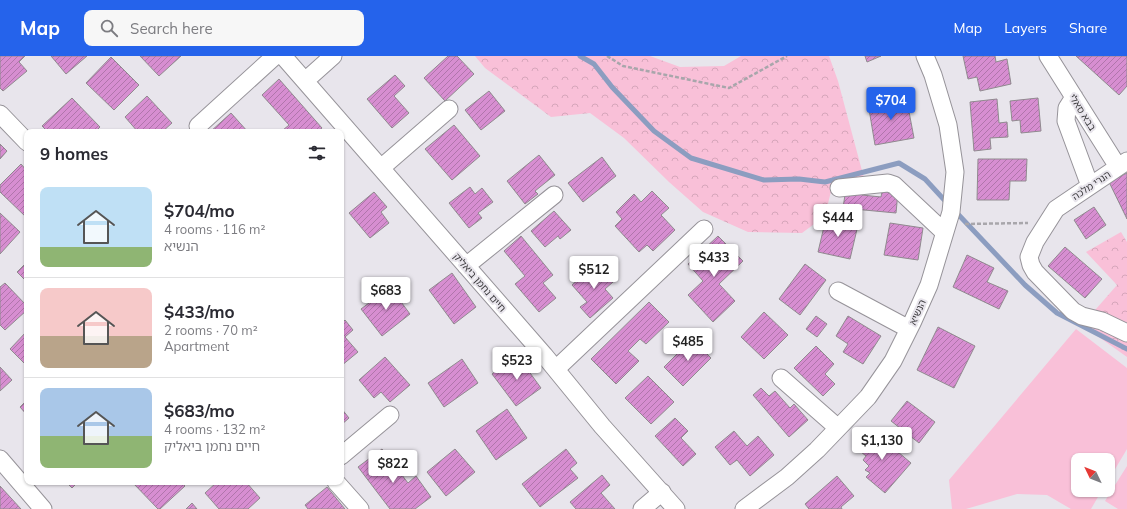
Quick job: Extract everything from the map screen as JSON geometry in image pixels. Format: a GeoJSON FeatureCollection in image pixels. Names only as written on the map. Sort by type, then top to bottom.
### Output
{"type":"FeatureCollection","features":[{"type":"Feature","properties":{"kind":"street"},"geometry":{"type":"LineString","coordinates":[[198,126],[276,56]]}},
{"type":"Feature","properties":{"kind":"street","name":"חיים נחמן ביאליק"},"geometry":{"type":"LineString","coordinates":[[283,56],[556,369],[602,426],[676,509]]}},
{"type":"Feature","properties":{"kind":"street"},"geometry":{"type":"LineString","coordinates":[[305,81],[333,56]]}},
{"type":"Feature","properties":{"kind":"street","name":"הנשיא"},"geometry":{"type":"LineString","coordinates":[[744,509],[786,477],[817,450],[868,397],[893,361],[929,285],[951,212],[955,172],[948,125],[933,75],[925,56]]}},
{"type":"Feature","properties":{"kind":"street","name":"בבא סאלי"},"geometry":{"type":"LineString","coordinates":[[1048,56],[1074,97],[1122,164]]}},
{"type":"Feature","properties":{"kind":"street"},"geometry":{"type":"LineString","coordinates":[[1074,97],[1067,108],[1066,120],[1090,186]]}},
{"type":"Feature","properties":{"kind":"street"},"geometry":{"type":"LineString","coordinates":[[381,168],[449,109]]}},
{"type":"Feature","properties":{"kind":"street"},"geometry":{"type":"LineString","coordinates":[[0,114],[24,139]]}},
{"type":"Feature","properties":{"kind":"street","name":"הנרי מלכה"},"geometry":{"type":"LineString","coordinates":[[1122,164],[1056,209],[1035,242],[1029,257],[1035,272],[1073,311],[1082,316],[1102,321],[1127,333]]}},
{"type":"Feature","properties":{"kind":"street"},"geometry":{"type":"LineString","coordinates":[[839,188],[888,183],[894,185],[946,228]]}},
{"type":"Feature","properties":{"kind":"street"},"geometry":{"type":"LineString","coordinates":[[466,266],[554,195]]}},
{"type":"Feature","properties":{"kind":"street"},"geometry":{"type":"LineString","coordinates":[[556,369],[704,229]]}},
{"type":"Feature","properties":{"kind":"street"},"geometry":{"type":"LineString","coordinates":[[838,291],[909,329]]}},
{"type":"Feature","properties":{"kind":"street"},"geometry":{"type":"LineString","coordinates":[[781,378],[838,428]]}},
{"type":"Feature","properties":{"kind":"street"},"geometry":{"type":"LineString","coordinates":[[344,453],[390,415]]}},
{"type":"Feature","properties":{"kind":"street"},"geometry":{"type":"LineString","coordinates":[[0,459],[43,509]]}},
{"type":"Feature","properties":{"kind":"street"},"geometry":{"type":"LineString","coordinates":[[339,485],[360,509]]}},
{"type":"Feature","properties":{"kind":"street"},"geometry":{"type":"LineString","coordinates":[[642,509],[662,492]]}},
{"type":"Feature","properties":{"kind":"path"},"geometry":{"type":"LineString","coordinates":[[607,56],[623,66],[729,88],[786,56]]}},
{"type":"Feature","properties":{"kind":"path"},"geometry":{"type":"LineString","coordinates":[[946,228],[1029,222]]}},
{"type":"Feature","properties":{"kind":"green space"},"geometry":{"type":"Polygon","coordinates":[[[475,56],[650,56],[680,67],[724,66],[741,56],[829,56],[838,81],[865,182],[833,183],[825,216],[802,233],[748,232],[703,212],[669,182],[624,138],[590,113],[551,117],[485,68],[475,56]]]}},
{"type":"Feature","properties":{"kind":"green space"},"geometry":{"type":"Polygon","coordinates":[[[1121,232],[1127,242],[1127,357],[1082,325],[1117,285],[1086,252],[1121,232]]]}},
{"type":"Feature","properties":{"kind":"green space"},"geometry":{"type":"Polygon","coordinates":[[[1076,329],[1127,368],[1127,449],[1115,469],[1115,453],[1071,453],[1071,497],[1098,497],[1091,509],[1071,509],[1047,495],[1017,494],[966,509],[952,509],[949,480],[1076,329]]]}},
{"type":"Feature","properties":{"kind":"green space"},"geometry":{"type":"Polygon","coordinates":[[[1127,466],[1127,509],[1118,509],[1105,501],[1108,497],[1115,497],[1115,485],[1127,466]]]}},
{"type":"Feature","properties":{"kind":"building"},"geometry":{"type":"Polygon","coordinates":[[[0,56],[25,56],[19,62],[27,71],[3,91],[0,88],[0,56]]]}},
{"type":"Feature","properties":{"kind":"building"},"geometry":{"type":"Polygon","coordinates":[[[51,56],[87,56],[66,74],[51,56]]]}},
{"type":"Feature","properties":{"kind":"building"},"geometry":{"type":"Polygon","coordinates":[[[140,56],[181,56],[159,76],[140,56]]]}},
{"type":"Feature","properties":{"kind":"building"},"geometry":{"type":"Polygon","coordinates":[[[448,56],[457,56],[474,74],[445,101],[424,78],[448,56]]]}},
{"type":"Feature","properties":{"kind":"building"},"geometry":{"type":"Polygon","coordinates":[[[865,56],[881,56],[867,62],[865,56]]]}},
{"type":"Feature","properties":{"kind":"building"},"geometry":{"type":"Polygon","coordinates":[[[963,56],[995,56],[996,62],[1007,59],[1011,84],[980,91],[977,77],[968,79],[963,56]]]}},
{"type":"Feature","properties":{"kind":"building"},"geometry":{"type":"Polygon","coordinates":[[[1076,56],[1126,56],[1127,86],[1119,95],[1076,56]]]}},
{"type":"Feature","properties":{"kind":"building"},"geometry":{"type":"Polygon","coordinates":[[[111,57],[139,85],[114,110],[86,83],[111,57]]]}},
{"type":"Feature","properties":{"kind":"building"},"geometry":{"type":"Polygon","coordinates":[[[395,75],[405,86],[394,96],[409,113],[392,128],[367,99],[395,75]]]}},
{"type":"Feature","properties":{"kind":"building"},"geometry":{"type":"Polygon","coordinates":[[[279,79],[322,128],[284,129],[289,125],[262,95],[279,79]]]}},
{"type":"Feature","properties":{"kind":"building"},"geometry":{"type":"Polygon","coordinates":[[[489,91],[505,111],[481,130],[465,110],[489,91]]]}},
{"type":"Feature","properties":{"kind":"building"},"geometry":{"type":"Polygon","coordinates":[[[147,96],[172,123],[165,129],[135,129],[125,117],[147,96]]]}},
{"type":"Feature","properties":{"kind":"building"},"geometry":{"type":"Polygon","coordinates":[[[906,96],[914,138],[875,145],[868,103],[906,96]]]}},
{"type":"Feature","properties":{"kind":"building"},"geometry":{"type":"Polygon","coordinates":[[[72,98],[100,127],[98,129],[45,129],[42,126],[72,98]]]}},
{"type":"Feature","properties":{"kind":"building"},"geometry":{"type":"Polygon","coordinates":[[[1038,98],[1041,131],[1021,133],[1020,120],[1012,121],[1010,101],[1038,98]]]}},
{"type":"Feature","properties":{"kind":"building"},"geometry":{"type":"Polygon","coordinates":[[[997,99],[999,123],[1007,122],[1008,137],[990,138],[991,149],[974,151],[970,102],[997,99]]]}},
{"type":"Feature","properties":{"kind":"building"},"geometry":{"type":"Polygon","coordinates":[[[231,113],[245,129],[213,129],[231,113]]]}},
{"type":"Feature","properties":{"kind":"building"},"geometry":{"type":"Polygon","coordinates":[[[454,125],[480,156],[452,180],[425,149],[454,125]]]}},
{"type":"Feature","properties":{"kind":"building"},"geometry":{"type":"Polygon","coordinates":[[[0,144],[7,151],[0,159],[0,144]]]}},
{"type":"Feature","properties":{"kind":"building"},"geometry":{"type":"Polygon","coordinates":[[[539,155],[555,175],[535,191],[538,194],[525,204],[507,181],[539,155]]]}},
{"type":"Feature","properties":{"kind":"building"},"geometry":{"type":"Polygon","coordinates":[[[602,157],[616,176],[583,202],[568,183],[602,157]]]}},
{"type":"Feature","properties":{"kind":"building"},"geometry":{"type":"Polygon","coordinates":[[[978,159],[1027,159],[1026,181],[1010,181],[1009,200],[977,200],[978,159]]]}},
{"type":"Feature","properties":{"kind":"building"},"geometry":{"type":"Polygon","coordinates":[[[21,164],[24,168],[24,215],[0,192],[0,185],[21,164]]]}},
{"type":"Feature","properties":{"kind":"building"},"geometry":{"type":"Polygon","coordinates":[[[1127,173],[1127,219],[1109,182],[1127,173]]]}},
{"type":"Feature","properties":{"kind":"building"},"geometry":{"type":"Polygon","coordinates":[[[470,187],[475,194],[482,188],[493,202],[478,213],[482,218],[469,228],[449,203],[470,187]]]}},
{"type":"Feature","properties":{"kind":"building"},"geometry":{"type":"Polygon","coordinates":[[[846,188],[863,190],[862,195],[881,197],[882,191],[898,192],[896,213],[843,208],[846,188]]]}},
{"type":"Feature","properties":{"kind":"building"},"geometry":{"type":"Polygon","coordinates":[[[652,191],[669,208],[661,215],[675,230],[653,251],[647,245],[639,252],[615,226],[622,219],[616,212],[634,194],[641,202],[652,191]]]}},
{"type":"Feature","properties":{"kind":"building"},"geometry":{"type":"Polygon","coordinates":[[[374,192],[387,207],[381,212],[389,223],[370,238],[349,213],[374,192]]]}},
{"type":"Feature","properties":{"kind":"building"},"geometry":{"type":"Polygon","coordinates":[[[1094,207],[1106,225],[1086,239],[1074,220],[1094,207]]]}},
{"type":"Feature","properties":{"kind":"building"},"geometry":{"type":"Polygon","coordinates":[[[554,211],[571,230],[560,239],[558,236],[545,247],[531,231],[554,211]]]}},
{"type":"Feature","properties":{"kind":"building"},"geometry":{"type":"Polygon","coordinates":[[[0,213],[20,232],[0,254],[0,213]]]}},
{"type":"Feature","properties":{"kind":"building"},"geometry":{"type":"Polygon","coordinates":[[[826,218],[858,225],[850,259],[818,252],[826,218]]]}},
{"type":"Feature","properties":{"kind":"building"},"geometry":{"type":"Polygon","coordinates":[[[890,223],[923,228],[918,260],[884,255],[890,223]]]}},
{"type":"Feature","properties":{"kind":"building"},"geometry":{"type":"Polygon","coordinates":[[[521,236],[553,275],[543,283],[556,298],[539,312],[515,284],[525,276],[504,251],[521,236]]]}},
{"type":"Feature","properties":{"kind":"building"},"geometry":{"type":"Polygon","coordinates":[[[718,236],[743,261],[719,284],[735,301],[713,322],[688,295],[703,281],[688,264],[718,236]]]}},
{"type":"Feature","properties":{"kind":"building"},"geometry":{"type":"Polygon","coordinates":[[[1065,247],[1102,279],[1085,298],[1048,266],[1065,247]]]}},
{"type":"Feature","properties":{"kind":"building"},"geometry":{"type":"Polygon","coordinates":[[[967,255],[994,268],[987,282],[1008,291],[999,309],[953,287],[967,255]]]}},
{"type":"Feature","properties":{"kind":"building"},"geometry":{"type":"Polygon","coordinates":[[[596,264],[613,282],[605,289],[613,298],[590,318],[580,307],[587,302],[572,285],[596,264]]]}},
{"type":"Feature","properties":{"kind":"building"},"geometry":{"type":"Polygon","coordinates":[[[805,264],[826,280],[800,315],[779,299],[805,264]]]}},
{"type":"Feature","properties":{"kind":"building"},"geometry":{"type":"Polygon","coordinates":[[[24,265],[24,279],[17,272],[24,265]]]}},
{"type":"Feature","properties":{"kind":"building"},"geometry":{"type":"Polygon","coordinates":[[[452,273],[476,307],[454,324],[429,290],[452,273]]]}},
{"type":"Feature","properties":{"kind":"building"},"geometry":{"type":"Polygon","coordinates":[[[5,283],[24,303],[24,313],[5,330],[0,325],[0,287],[5,283]]]}},
{"type":"Feature","properties":{"kind":"building"},"geometry":{"type":"Polygon","coordinates":[[[390,287],[410,314],[382,336],[361,309],[390,287]]]}},
{"type":"Feature","properties":{"kind":"building"},"geometry":{"type":"Polygon","coordinates":[[[649,302],[669,322],[646,344],[640,339],[628,351],[639,361],[616,384],[591,359],[649,302]]]}},
{"type":"Feature","properties":{"kind":"building"},"geometry":{"type":"Polygon","coordinates":[[[764,312],[788,335],[764,359],[741,337],[764,312]]]}},
{"type":"Feature","properties":{"kind":"building"},"geometry":{"type":"Polygon","coordinates":[[[816,316],[827,324],[817,337],[806,329],[816,316]]]}},
{"type":"Feature","properties":{"kind":"building"},"geometry":{"type":"Polygon","coordinates":[[[848,316],[881,336],[863,364],[843,352],[848,344],[836,336],[848,316]]]}},
{"type":"Feature","properties":{"kind":"building"},"geometry":{"type":"Polygon","coordinates":[[[345,320],[353,330],[345,337],[358,352],[344,364],[345,320]]]}},
{"type":"Feature","properties":{"kind":"building"},"geometry":{"type":"Polygon","coordinates":[[[938,327],[975,346],[954,388],[917,370],[938,327]]]}},
{"type":"Feature","properties":{"kind":"building"},"geometry":{"type":"Polygon","coordinates":[[[24,334],[24,363],[10,349],[24,334]]]}},
{"type":"Feature","properties":{"kind":"building"},"geometry":{"type":"Polygon","coordinates":[[[692,339],[711,358],[683,386],[664,367],[692,339]]]}},
{"type":"Feature","properties":{"kind":"building"},"geometry":{"type":"Polygon","coordinates":[[[816,346],[834,364],[825,374],[835,384],[823,396],[794,368],[816,346]]]}},
{"type":"Feature","properties":{"kind":"building"},"geometry":{"type":"Polygon","coordinates":[[[517,355],[541,388],[516,406],[492,374],[517,355]]]}},
{"type":"Feature","properties":{"kind":"building"},"geometry":{"type":"Polygon","coordinates":[[[385,357],[410,385],[390,402],[381,392],[374,398],[359,380],[385,357]]]}},
{"type":"Feature","properties":{"kind":"building"},"geometry":{"type":"Polygon","coordinates":[[[462,359],[478,383],[444,407],[428,383],[462,359]]]}},
{"type":"Feature","properties":{"kind":"building"},"geometry":{"type":"Polygon","coordinates":[[[0,367],[12,380],[0,391],[0,367]]]}},
{"type":"Feature","properties":{"kind":"building"},"geometry":{"type":"Polygon","coordinates":[[[648,376],[674,402],[651,424],[625,398],[648,376]]]}},
{"type":"Feature","properties":{"kind":"building"},"geometry":{"type":"Polygon","coordinates":[[[761,388],[769,396],[775,391],[790,408],[794,404],[808,420],[789,437],[753,395],[761,388]]]}},
{"type":"Feature","properties":{"kind":"building"},"geometry":{"type":"Polygon","coordinates":[[[907,401],[935,422],[919,443],[891,421],[907,401]]]}},
{"type":"Feature","properties":{"kind":"building"},"geometry":{"type":"Polygon","coordinates":[[[24,403],[24,412],[20,407],[24,403]]]}},
{"type":"Feature","properties":{"kind":"building"},"geometry":{"type":"Polygon","coordinates":[[[507,409],[527,438],[496,460],[476,431],[507,409]]]}},
{"type":"Feature","properties":{"kind":"building"},"geometry":{"type":"Polygon","coordinates":[[[344,412],[349,418],[344,422],[344,412]]]}},
{"type":"Feature","properties":{"kind":"building"},"geometry":{"type":"Polygon","coordinates":[[[675,418],[688,431],[681,438],[696,454],[683,466],[655,436],[675,418]]]}},
{"type":"Feature","properties":{"kind":"building"},"geometry":{"type":"Polygon","coordinates":[[[871,429],[911,463],[885,493],[866,477],[870,473],[865,470],[869,466],[863,460],[866,456],[855,447],[871,429]]]}},
{"type":"Feature","properties":{"kind":"building"},"geometry":{"type":"Polygon","coordinates":[[[734,431],[747,446],[758,436],[774,455],[750,476],[737,460],[730,465],[715,447],[734,431]]]}},
{"type":"Feature","properties":{"kind":"building"},"geometry":{"type":"Polygon","coordinates":[[[382,449],[408,483],[416,476],[431,497],[415,509],[390,509],[358,467],[382,449]]]}},
{"type":"Feature","properties":{"kind":"building"},"geometry":{"type":"Polygon","coordinates":[[[455,449],[475,472],[446,496],[427,472],[455,449]]]}},
{"type":"Feature","properties":{"kind":"building"},"geometry":{"type":"Polygon","coordinates":[[[566,449],[577,463],[570,469],[578,478],[540,507],[522,484],[566,449]]]}},
{"type":"Feature","properties":{"kind":"building"},"geometry":{"type":"Polygon","coordinates":[[[602,475],[610,485],[601,493],[615,509],[576,509],[570,502],[602,475]]]}},
{"type":"Feature","properties":{"kind":"building"},"geometry":{"type":"Polygon","coordinates":[[[837,476],[854,496],[841,507],[842,509],[809,509],[805,504],[837,476]]]}},
{"type":"Feature","properties":{"kind":"building"},"geometry":{"type":"Polygon","coordinates":[[[135,485],[185,486],[160,509],[158,509],[135,485]]]}},
{"type":"Feature","properties":{"kind":"building"},"geometry":{"type":"Polygon","coordinates":[[[214,485],[249,485],[260,498],[248,509],[219,509],[205,493],[214,485]]]}},
{"type":"Feature","properties":{"kind":"building"},"geometry":{"type":"Polygon","coordinates":[[[0,486],[21,509],[0,509],[0,486]]]}},
{"type":"Feature","properties":{"kind":"building"},"geometry":{"type":"Polygon","coordinates":[[[327,487],[345,509],[308,509],[305,505],[327,487]]]}},
{"type":"Feature","properties":{"kind":"building"},"geometry":{"type":"Polygon","coordinates":[[[192,503],[197,509],[186,509],[192,503]]]}},
{"type":"Feature","properties":{"kind":"waterway"},"geometry":{"type":"LineString","coordinates":[[580,56],[594,64],[612,87],[654,131],[691,158],[764,180],[799,179],[825,182],[899,163],[925,179],[948,204]]}},
{"type":"Feature","properties":{"kind":"waterway"},"geometry":{"type":"LineString","coordinates":[[955,211],[1025,285],[1057,313],[1127,349]]}}]}
